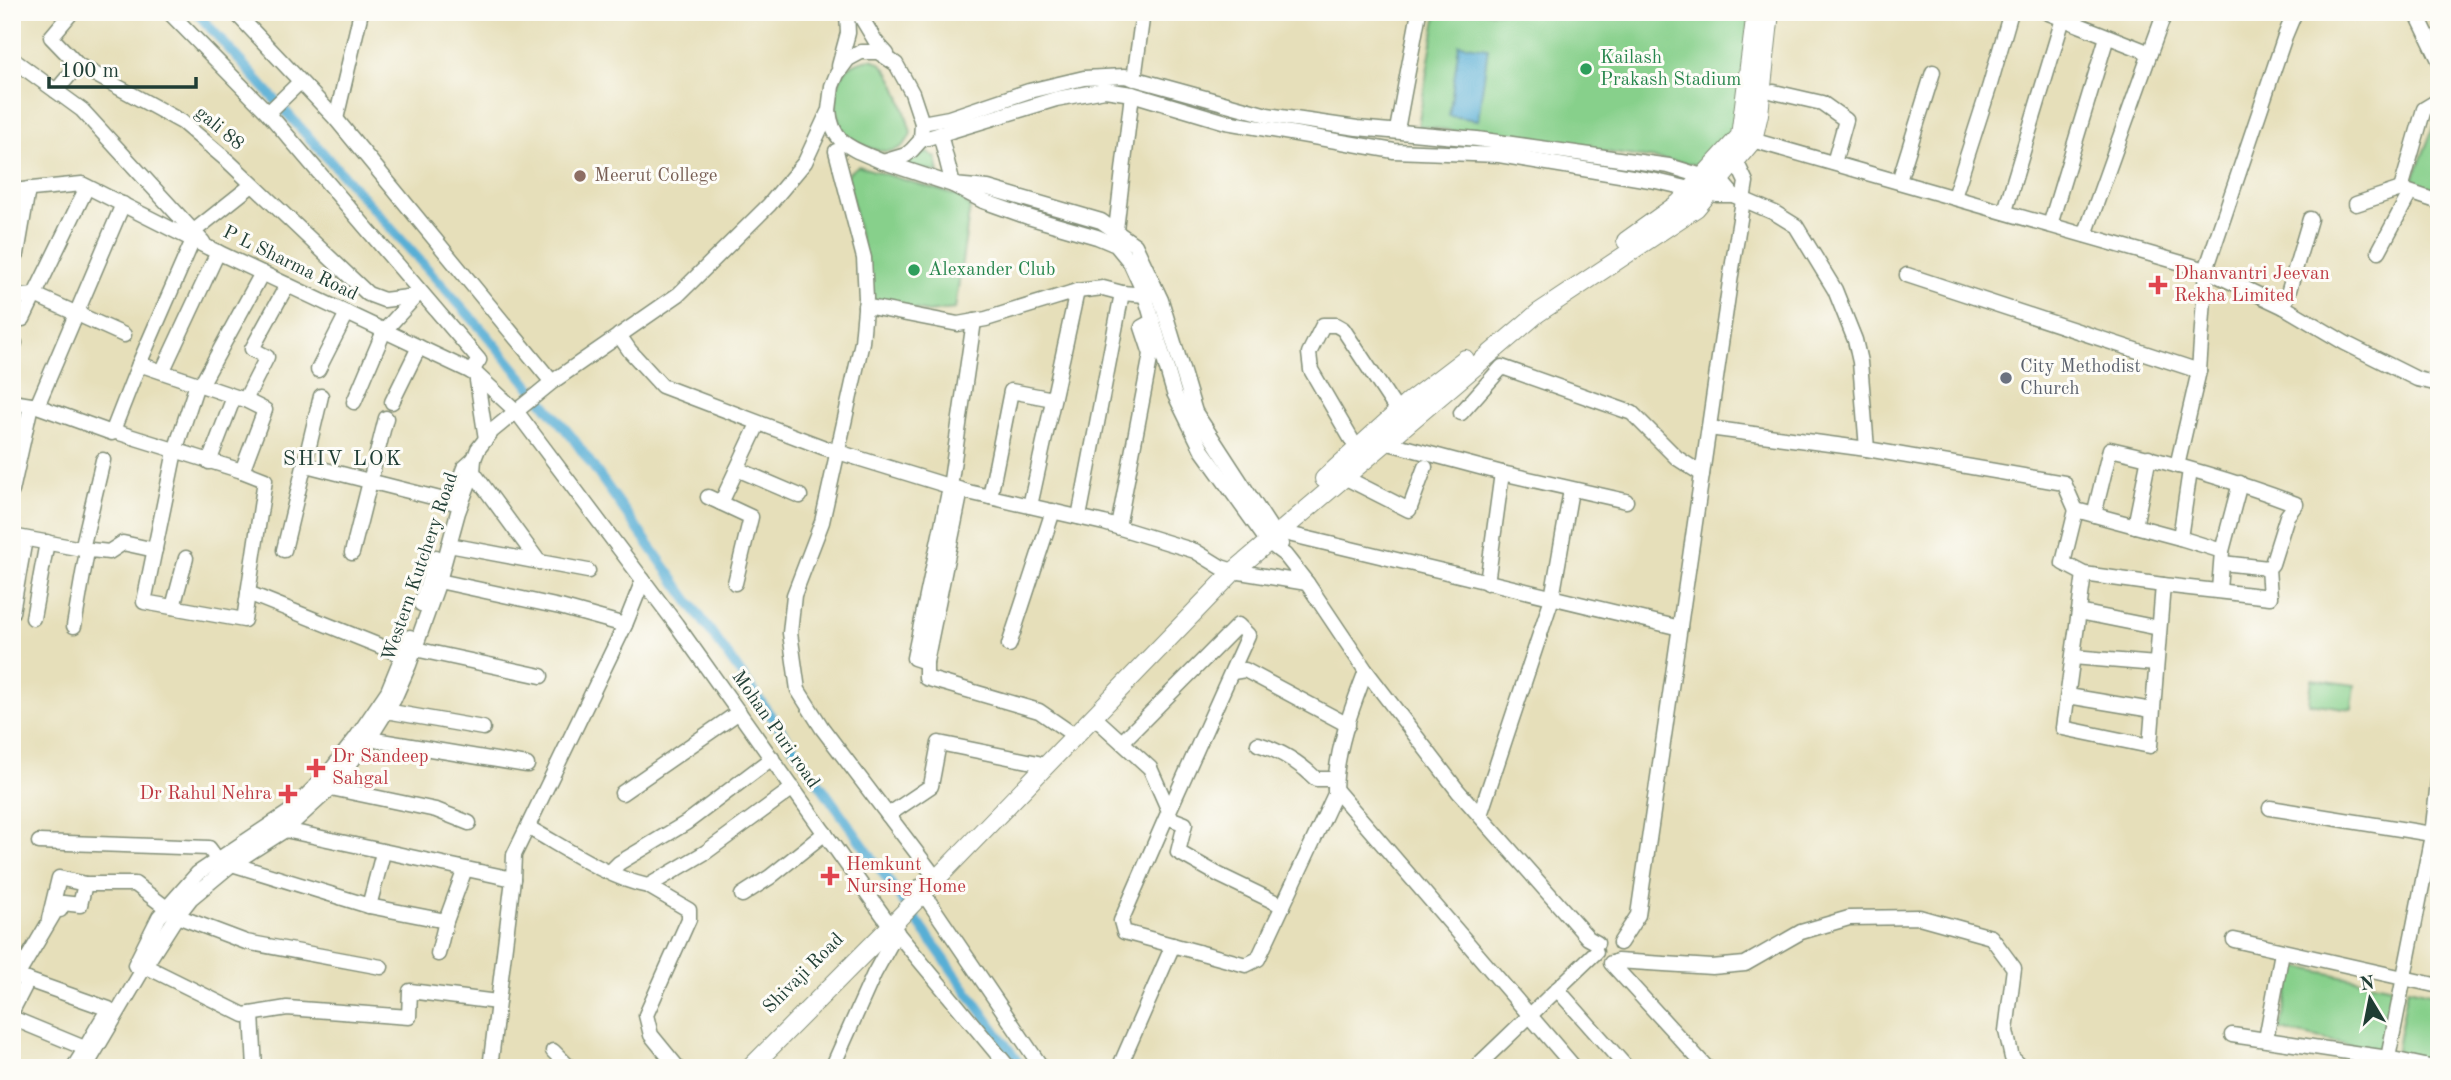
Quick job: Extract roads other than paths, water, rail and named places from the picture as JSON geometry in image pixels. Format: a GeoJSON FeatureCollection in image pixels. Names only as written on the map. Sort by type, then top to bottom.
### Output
{"type":"FeatureCollection","features":[{"type":"Feature","properties":{"kind":"main road"},"geometry":{"type":"LineString","coordinates":[[1272,535],[1357,449],[1398,412],[1528,310],[1706,185],[1736,160],[1759,114],[1756,12]]}},
{"type":"Feature","properties":{"kind":"main road"},"geometry":{"type":"LineString","coordinates":[[1759,46],[1770,12]]}},
{"type":"Feature","properties":{"kind":"main road"},"geometry":{"type":"LineString","coordinates":[[972,836],[1038,762],[1229,570],[1538,313],[1696,208],[1706,185],[1746,138]]}},
{"type":"Feature","properties":{"kind":"main road"},"geometry":{"type":"LineString","coordinates":[[750,1068],[895,921],[922,887],[1093,716],[1229,570]]}},
{"type":"Feature","properties":{"kind":"main road","name":"Shivaji Road"},"geometry":{"type":"LineString","coordinates":[[740,1068],[895,921]]}},
{"type":"Feature","properties":{"kind":"street","name":"gali 88"},"geometry":{"type":"LineString","coordinates":[[72,12],[51,37],[78,65],[182,122],[229,162],[368,293],[384,300],[416,296],[384,331]]}},
{"type":"Feature","properties":{"kind":"street"},"geometry":{"type":"LineString","coordinates":[[169,12],[268,113],[479,360],[474,373],[486,439]]}},
{"type":"Feature","properties":{"kind":"street"},"geometry":{"type":"LineString","coordinates":[[235,12],[336,119],[548,385]]}},
{"type":"Feature","properties":{"kind":"street"},"geometry":{"type":"LineString","coordinates":[[336,119],[361,12]]}},
{"type":"Feature","properties":{"kind":"street"},"geometry":{"type":"LineString","coordinates":[[847,12],[848,33],[832,86],[829,110],[833,131],[846,145],[883,162],[953,185],[983,201],[1115,237],[1135,245],[1147,265],[1161,300],[1195,412],[1272,535],[1366,671],[1458,791],[1588,938],[1596,948],[1600,961],[1712,967],[1745,964],[1801,932],[1849,918],[1919,917],[1991,937],[2014,968],[2006,1031],[2012,1058],[2023,1068]]}},
{"type":"Feature","properties":{"kind":"street"},"geometry":{"type":"LineString","coordinates":[[858,12],[876,42],[897,64],[907,82],[922,123],[921,140]]}},
{"type":"Feature","properties":{"kind":"street"},"geometry":{"type":"LineString","coordinates":[[1143,12],[1115,237],[1145,295],[1174,393],[1202,450],[1272,535],[1680,628]]}},
{"type":"Feature","properties":{"kind":"street"},"geometry":{"type":"LineString","coordinates":[[1397,130],[1419,12]]}},
{"type":"Feature","properties":{"kind":"street"},"geometry":{"type":"LineString","coordinates":[[1954,197],[2011,12]]}},
{"type":"Feature","properties":{"kind":"street"},"geometry":{"type":"LineString","coordinates":[[2046,12],[2064,15],[2107,37],[2150,53]]}},
{"type":"Feature","properties":{"kind":"street"},"geometry":{"type":"LineString","coordinates":[[2085,235],[2165,12]]}},
{"type":"Feature","properties":{"kind":"street"},"geometry":{"type":"LineString","coordinates":[[2180,538],[2183,468],[2200,371],[2206,270],[2295,12]]}},
{"type":"Feature","properties":{"kind":"street"},"geometry":{"type":"LineString","coordinates":[[2416,12],[2439,60]]}},
{"type":"Feature","properties":{"kind":"street"},"geometry":{"type":"LineString","coordinates":[[2005,211],[2064,15]]}},
{"type":"Feature","properties":{"kind":"street"},"geometry":{"type":"LineString","coordinates":[[2050,225],[2107,37]]}},
{"type":"Feature","properties":{"kind":"street"},"geometry":{"type":"LineString","coordinates":[[837,74],[848,59],[861,52],[878,52],[890,58]]}},
{"type":"Feature","properties":{"kind":"street","name":"P L Sharma Road"},"geometry":{"type":"LineString","coordinates":[[12,59],[82,110],[193,235]]}},
{"type":"Feature","properties":{"kind":"street"},"geometry":{"type":"LineString","coordinates":[[56,91],[78,65]]}},
{"type":"Feature","properties":{"kind":"street"},"geometry":{"type":"LineString","coordinates":[[1899,181],[1933,72]]}},
{"type":"Feature","properties":{"kind":"street"},"geometry":{"type":"LineString","coordinates":[[922,123],[948,118],[1029,91],[1084,78],[1125,76],[1133,86],[1226,122],[1394,151],[1499,155],[1706,185]]}},
{"type":"Feature","properties":{"kind":"street"},"geometry":{"type":"LineString","coordinates":[[268,113],[300,82]]}},
{"type":"Feature","properties":{"kind":"street"},"geometry":{"type":"LineString","coordinates":[[883,162],[906,155],[921,140],[940,134],[1056,99],[1133,86],[1267,115],[1357,128],[1477,139],[1669,166],[1706,185],[1775,213],[1796,226],[1835,290],[1855,340],[1860,362],[1867,449]]}},
{"type":"Feature","properties":{"kind":"street"},"geometry":{"type":"LineString","coordinates":[[1774,92],[1822,103],[1846,120],[1834,163]]}},
{"type":"Feature","properties":{"kind":"street"},"geometry":{"type":"LineString","coordinates":[[2379,251],[2406,191],[2424,109],[2439,100]]}},
{"type":"Feature","properties":{"kind":"street","name":"Western Kutchery Road"},"geometry":{"type":"LineString","coordinates":[[85,1068],[145,966],[171,911],[232,864],[285,830],[331,788],[369,739],[394,699],[409,652],[439,582],[478,449],[516,411],[548,385],[679,295],[769,205],[805,162],[829,110]]}},
{"type":"Feature","properties":{"kind":"street"},"geometry":{"type":"LineString","coordinates":[[940,134],[953,185]]}},
{"type":"Feature","properties":{"kind":"street"},"geometry":{"type":"LineString","coordinates":[[1746,138],[2206,270],[2284,307],[2345,343],[2417,379],[2439,384]]}},
{"type":"Feature","properties":{"kind":"street"},"geometry":{"type":"LineString","coordinates":[[805,162],[821,153],[857,150]]}},
{"type":"Feature","properties":{"kind":"street"},"geometry":{"type":"LineString","coordinates":[[836,151],[864,258],[865,306],[862,342],[822,522],[794,595],[790,634],[798,690],[822,727],[888,815],[922,887],[1042,1068]]}},
{"type":"Feature","properties":{"kind":"street"},"geometry":{"type":"LineString","coordinates":[[1620,943],[1637,915],[1680,628],[1731,275],[1739,198],[1746,182],[1736,160]]}},
{"type":"Feature","properties":{"kind":"street"},"geometry":{"type":"LineString","coordinates":[[12,191],[82,184],[87,187],[23,319]]}},
{"type":"Feature","properties":{"kind":"street"},"geometry":{"type":"LineString","coordinates":[[12,402],[34,406],[112,433],[193,235],[252,185]]}},
{"type":"Feature","properties":{"kind":"street","name":"P L Sharma Road"},"geometry":{"type":"LineString","coordinates":[[87,187],[193,235],[214,250],[474,373],[516,411]]}},
{"type":"Feature","properties":{"kind":"street"},"geometry":{"type":"LineString","coordinates":[[14,258],[28,189]]}},
{"type":"Feature","properties":{"kind":"street"},"geometry":{"type":"LineString","coordinates":[[2356,204],[2406,191],[2439,202]]}},
{"type":"Feature","properties":{"kind":"street"},"geometry":{"type":"LineString","coordinates":[[12,491],[34,406],[123,204]]}},
{"type":"Feature","properties":{"kind":"street"},"geometry":{"type":"LineString","coordinates":[[2284,307],[2310,219]]}},
{"type":"Feature","properties":{"kind":"street"},"geometry":{"type":"LineString","coordinates":[[163,370],[214,250]]}},
{"type":"Feature","properties":{"kind":"street"},"geometry":{"type":"LineString","coordinates":[[113,430],[175,452],[265,480],[244,620],[144,602],[175,452],[199,384],[262,273]]}},
{"type":"Feature","properties":{"kind":"street"},"geometry":{"type":"LineString","coordinates":[[1907,275],[2200,371]]}},
{"type":"Feature","properties":{"kind":"street"},"geometry":{"type":"LineString","coordinates":[[209,462],[240,399],[267,357],[252,349],[287,285]]}},
{"type":"Feature","properties":{"kind":"street"},"geometry":{"type":"LineString","coordinates":[[865,306],[958,324],[1077,291],[1103,288],[1145,295]]}},
{"type":"Feature","properties":{"kind":"street"},"geometry":{"type":"LineString","coordinates":[[1030,506],[1077,291]]}},
{"type":"Feature","properties":{"kind":"street"},"geometry":{"type":"LineString","coordinates":[[1079,517],[1122,293]]}},
{"type":"Feature","properties":{"kind":"street"},"geometry":{"type":"LineString","coordinates":[[12,297],[35,295],[124,335]]}},
{"type":"Feature","properties":{"kind":"street"},"geometry":{"type":"LineString","coordinates":[[318,370],[347,313]]}},
{"type":"Feature","properties":{"kind":"street"},"geometry":{"type":"LineString","coordinates":[[974,321],[956,489],[926,662],[926,678],[1039,710],[1068,731]]}},
{"type":"Feature","properties":{"kind":"street"},"geometry":{"type":"LineString","coordinates":[[1118,527],[1151,354],[1142,327],[1153,321]]}},
{"type":"Feature","properties":{"kind":"street"},"geometry":{"type":"LineString","coordinates":[[1357,449],[1311,370],[1309,353],[1323,325],[1336,325],[1343,329],[1398,412]]}},
{"type":"Feature","properties":{"kind":"street"},"geometry":{"type":"LineString","coordinates":[[354,402],[384,331]]}},
{"type":"Feature","properties":{"kind":"street"},"geometry":{"type":"LineString","coordinates":[[619,335],[662,386],[758,424],[956,489],[1118,527],[1195,551],[1229,570],[1307,583]]}},
{"type":"Feature","properties":{"kind":"street"},"geometry":{"type":"LineString","coordinates":[[392,402],[419,347]]}},
{"type":"Feature","properties":{"kind":"street"},"geometry":{"type":"LineString","coordinates":[[1481,360],[1632,413],[1677,458],[1702,474]]}},
{"type":"Feature","properties":{"kind":"street"},"geometry":{"type":"LineString","coordinates":[[139,364],[163,370],[265,410],[242,471]]}},
{"type":"Feature","properties":{"kind":"street"},"geometry":{"type":"LineString","coordinates":[[1461,413],[1502,367]]}},
{"type":"Feature","properties":{"kind":"street"},"geometry":{"type":"LineString","coordinates":[[990,497],[1011,391],[1053,400]]}},
{"type":"Feature","properties":{"kind":"street"},"geometry":{"type":"LineString","coordinates":[[284,550],[321,396]]}},
{"type":"Feature","properties":{"kind":"street","name":"Mohan Puri road"},"geometry":{"type":"LineString","coordinates":[[516,411],[643,580],[825,833],[1009,1068]]}},
{"type":"Feature","properties":{"kind":"street"},"geometry":{"type":"LineString","coordinates":[[352,553],[386,418]]}},
{"type":"Feature","properties":{"kind":"street"},"geometry":{"type":"LineString","coordinates":[[735,583],[751,517],[714,500],[737,469],[758,424]]}},
{"type":"Feature","properties":{"kind":"street"},"geometry":{"type":"LineString","coordinates":[[1709,428],[1867,449],[2064,483],[2076,510],[2063,563],[2084,574],[2163,585],[2270,597],[2268,568],[2272,564],[2287,516],[2296,504],[2240,483],[2149,457],[2110,449],[2094,514]]}},
{"type":"Feature","properties":{"kind":"street"},"geometry":{"type":"LineString","coordinates":[[1385,442],[1571,490],[1626,501]]}},
{"type":"Feature","properties":{"kind":"street"},"geometry":{"type":"LineString","coordinates":[[2135,526],[2149,457]]}},
{"type":"Feature","properties":{"kind":"street"},"geometry":{"type":"LineString","coordinates":[[82,549],[103,460]]}},
{"type":"Feature","properties":{"kind":"street"},"geometry":{"type":"LineString","coordinates":[[306,465],[452,502]]}},
{"type":"Feature","properties":{"kind":"street"},"geometry":{"type":"LineString","coordinates":[[73,1068],[87,1049],[91,1036],[145,949],[159,916],[171,911],[198,873],[291,811],[328,775],[388,691],[409,652],[464,468],[474,466],[539,562]]}},
{"type":"Feature","properties":{"kind":"street"},"geometry":{"type":"LineString","coordinates":[[1344,477],[1409,510],[1425,467]]}},
{"type":"Feature","properties":{"kind":"street"},"geometry":{"type":"LineString","coordinates":[[737,469],[800,496]]}},
{"type":"Feature","properties":{"kind":"street"},"geometry":{"type":"LineString","coordinates":[[1487,583],[1502,473]]}},
{"type":"Feature","properties":{"kind":"street"},"geometry":{"type":"LineString","coordinates":[[2219,590],[2222,557],[2240,483]]}},
{"type":"Feature","properties":{"kind":"street"},"geometry":{"type":"LineString","coordinates":[[1480,815],[1552,598],[1571,490]]}},
{"type":"Feature","properties":{"kind":"street"},"geometry":{"type":"LineString","coordinates":[[2076,510],[2180,538],[2222,557],[2268,568]]}},
{"type":"Feature","properties":{"kind":"street"},"geometry":{"type":"LineString","coordinates":[[1009,645],[1053,511]]}},
{"type":"Feature","properties":{"kind":"street"},"geometry":{"type":"LineString","coordinates":[[12,612],[19,537],[109,552],[123,543],[155,550]]}},
{"type":"Feature","properties":{"kind":"street"},"geometry":{"type":"LineString","coordinates":[[33,618],[47,542]]}},
{"type":"Feature","properties":{"kind":"street"},"geometry":{"type":"LineString","coordinates":[[449,545],[588,572]]}},
{"type":"Feature","properties":{"kind":"street"},"geometry":{"type":"LineString","coordinates":[[74,626],[87,551],[82,549]]}},
{"type":"Feature","properties":{"kind":"street"},"geometry":{"type":"LineString","coordinates":[[173,607],[186,558]]}},
{"type":"Feature","properties":{"kind":"street"},"geometry":{"type":"LineString","coordinates":[[2084,574],[2063,728],[2150,746],[2163,585]]}},
{"type":"Feature","properties":{"kind":"street"},"geometry":{"type":"LineString","coordinates":[[490,1068],[514,855],[625,625],[643,580]]}},
{"type":"Feature","properties":{"kind":"street"},"geometry":{"type":"LineString","coordinates":[[439,582],[561,607],[625,625]]}},
{"type":"Feature","properties":{"kind":"street"},"geometry":{"type":"LineString","coordinates":[[248,593],[409,652],[541,676]]}},
{"type":"Feature","properties":{"kind":"street"},"geometry":{"type":"LineString","coordinates":[[2079,612],[2159,628]]}},
{"type":"Feature","properties":{"kind":"street"},"geometry":{"type":"LineString","coordinates":[[1122,742],[1238,625],[1248,635],[1121,920],[1124,932],[1246,965],[1258,959],[1335,794],[1348,725],[1366,671]]}},
{"type":"Feature","properties":{"kind":"street"},"geometry":{"type":"LineString","coordinates":[[2073,657],[2156,664]]}},
{"type":"Feature","properties":{"kind":"street"},"geometry":{"type":"LineString","coordinates":[[1233,671],[1245,670],[1348,725]]}},
{"type":"Feature","properties":{"kind":"street"},"geometry":{"type":"LineString","coordinates":[[2068,696],[2152,710]]}},
{"type":"Feature","properties":{"kind":"street"},"geometry":{"type":"LineString","coordinates":[[386,711],[482,728]]}},
{"type":"Feature","properties":{"kind":"street"},"geometry":{"type":"LineString","coordinates":[[622,793],[738,712]]}},
{"type":"Feature","properties":{"kind":"street"},"geometry":{"type":"LineString","coordinates":[[1093,716],[1150,768],[1168,814],[1185,824],[1178,852],[1283,906]]}},
{"type":"Feature","properties":{"kind":"street"},"geometry":{"type":"LineString","coordinates":[[369,739],[527,765]]}},
{"type":"Feature","properties":{"kind":"street"},"geometry":{"type":"LineString","coordinates":[[888,815],[931,786],[939,743],[1038,762]]}},
{"type":"Feature","properties":{"kind":"street"},"geometry":{"type":"LineString","coordinates":[[1258,744],[1278,750],[1304,767],[1316,779],[1335,784],[1575,1068]]}},
{"type":"Feature","properties":{"kind":"street"},"geometry":{"type":"LineString","coordinates":[[610,872],[619,863],[686,823],[772,758]]}},
{"type":"Feature","properties":{"kind":"street"},"geometry":{"type":"LineString","coordinates":[[2387,1063],[2435,835],[2439,773]]}},
{"type":"Feature","properties":{"kind":"street"},"geometry":{"type":"LineString","coordinates":[[331,788],[436,810],[469,822]]}},
{"type":"Feature","properties":{"kind":"street"},"geometry":{"type":"LineString","coordinates":[[648,886],[706,852],[793,788]]}},
{"type":"Feature","properties":{"kind":"street"},"geometry":{"type":"LineString","coordinates":[[2270,808],[2435,835]]}},
{"type":"Feature","properties":{"kind":"street"},"geometry":{"type":"LineString","coordinates":[[529,828],[610,872],[636,884],[648,886],[689,910],[689,919],[646,1016],[651,1035],[677,1068]]}},
{"type":"Feature","properties":{"kind":"street"},"geometry":{"type":"LineString","coordinates":[[285,830],[513,879]]}},
{"type":"Feature","properties":{"kind":"street"},"geometry":{"type":"LineString","coordinates":[[742,895],[770,877],[825,833]]}},
{"type":"Feature","properties":{"kind":"street"},"geometry":{"type":"LineString","coordinates":[[39,842],[209,848],[217,859]]}},
{"type":"Feature","properties":{"kind":"street"},"geometry":{"type":"LineString","coordinates":[[369,906],[383,853]]}},
{"type":"Feature","properties":{"kind":"street"},"geometry":{"type":"LineString","coordinates":[[232,864],[369,906],[446,921]]}},
{"type":"Feature","properties":{"kind":"street"},"geometry":{"type":"LineString","coordinates":[[438,954],[446,921],[465,869]]}},
{"type":"Feature","properties":{"kind":"street"},"geometry":{"type":"LineString","coordinates":[[48,923],[59,878],[85,884],[135,884],[171,911],[246,942],[381,967]]}},
{"type":"Feature","properties":{"kind":"street"},"geometry":{"type":"LineString","coordinates":[[85,884],[79,905],[63,903],[60,910],[56,910],[19,976],[109,1009]]}},
{"type":"Feature","properties":{"kind":"street"},"geometry":{"type":"LineString","coordinates":[[832,1068],[895,921]]}},
{"type":"Feature","properties":{"kind":"street"},"geometry":{"type":"LineString","coordinates":[[1475,1068],[1607,937],[1615,938],[1620,943],[1622,953],[1614,962]]}},
{"type":"Feature","properties":{"kind":"street"},"geometry":{"type":"LineString","coordinates":[[2234,940],[2439,986]]}},
{"type":"Feature","properties":{"kind":"street"},"geometry":{"type":"LineString","coordinates":[[1119,1068],[1173,945]]}},
{"type":"Feature","properties":{"kind":"street"},"geometry":{"type":"LineString","coordinates":[[2266,1039],[2282,952]]}},
{"type":"Feature","properties":{"kind":"street"},"geometry":{"type":"LineString","coordinates":[[1614,962],[1707,1068]]}},
{"type":"Feature","properties":{"kind":"street"},"geometry":{"type":"LineString","coordinates":[[145,966],[244,1015],[287,1008],[408,1017],[410,991],[497,1002]]}},
{"type":"Feature","properties":{"kind":"street"},"geometry":{"type":"LineString","coordinates":[[12,1011],[28,980]]}},
{"type":"Feature","properties":{"kind":"street"},"geometry":{"type":"LineString","coordinates":[[1557,989],[1627,1068]]}},
{"type":"Feature","properties":{"kind":"street"},"geometry":{"type":"LineString","coordinates":[[252,1014],[255,1068]]}},
{"type":"Feature","properties":{"kind":"street"},"geometry":{"type":"LineString","coordinates":[[12,1018],[87,1049]]}},
{"type":"Feature","properties":{"kind":"street"},"geometry":{"type":"LineString","coordinates":[[2232,1034],[2387,1063],[2434,1068]]}},
{"type":"Feature","properties":{"kind":"street"},"geometry":{"type":"LineString","coordinates":[[552,1051],[570,1068]]}},
{"type":"Feature","properties":{"kind":"water"},"geometry":{"type":"Polygon","coordinates":[[[1459,44],[1488,48],[1478,120],[1449,116],[1459,44]]]}},
{"type":"Feature","properties":{"kind":"waterway"},"geometry":{"type":"LineString","coordinates":[[196,12],[486,334],[572,437],[1022,1068]]}},
{"type":"Feature","properties":{"kind":"place","name":"Kailash Prakash Stadium"},"geometry":{"type":"Point","coordinates":[1586,69]}},
{"type":"Feature","properties":{"kind":"place","name":"Meerut College"},"geometry":{"type":"Point","coordinates":[580,176]}},
{"type":"Feature","properties":{"kind":"place","name":"Alexander Club"},"geometry":{"type":"Point","coordinates":[914,270]}},
{"type":"Feature","properties":{"kind":"place","name":"Dhanvantri Jeevan Rekha Limited"},"geometry":{"type":"Point","coordinates":[2158,285]}},
{"type":"Feature","properties":{"kind":"place","name":"City Methodist Church"},"geometry":{"type":"Point","coordinates":[2006,378]}},
{"type":"Feature","properties":{"kind":"place","name":"Dr Sandeep Sahgal"},"geometry":{"type":"Point","coordinates":[316,768]}},
{"type":"Feature","properties":{"kind":"place","name":"Dr Rahul Nehra"},"geometry":{"type":"Point","coordinates":[288,794]}},
{"type":"Feature","properties":{"kind":"place","name":"Hemkunt Nursing Home"},"geometry":{"type":"Point","coordinates":[830,876]}},
{"type":"Feature","properties":{"kind":"district","name":"SHIV LOK"},"geometry":{"type":"Point","coordinates":[343,459]}}]}
